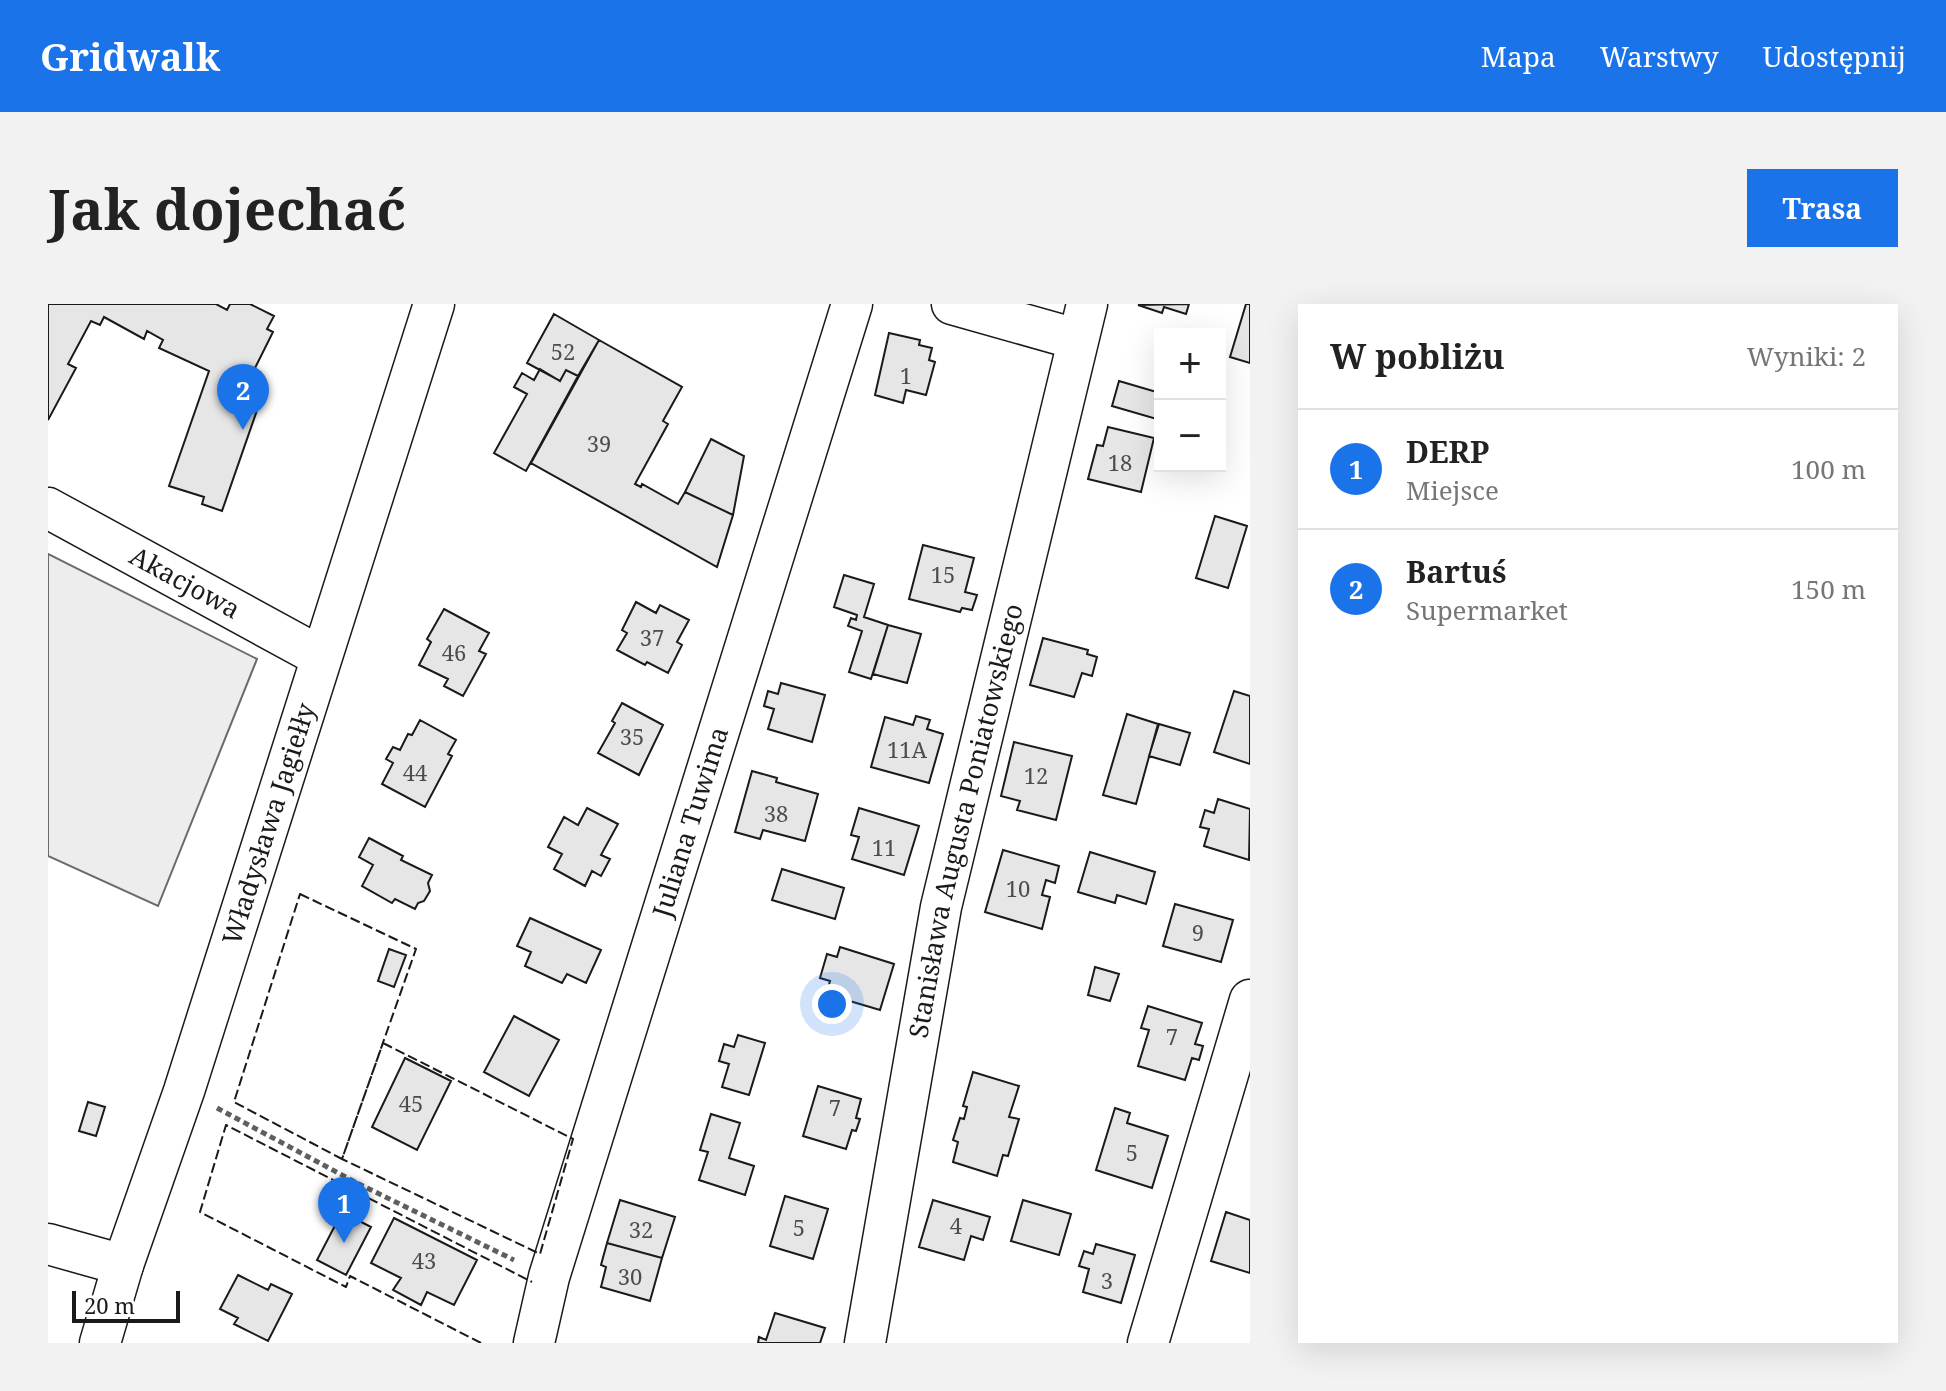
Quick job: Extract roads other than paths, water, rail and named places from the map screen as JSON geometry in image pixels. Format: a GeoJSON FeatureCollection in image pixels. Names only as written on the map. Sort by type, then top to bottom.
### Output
{"type":"FeatureCollection","features":[{"type":"Feature","properties":{"kind":"street","name":"Władysława Jagiełły"},"geometry":{"type":"LineString","coordinates":[[100,1343],[123,1265],[184,1091],[434,304]]}},
{"type":"Feature","properties":{"kind":"street","name":"Juliana Tuwima"},"geometry":{"type":"LineString","coordinates":[[534,1343],[549,1277],[852,304]]}},
{"type":"Feature","properties":{"kind":"street"},"geometry":{"type":"LineString","coordinates":[[952,304],[1082,321]]}},
{"type":"Feature","properties":{"kind":"street","name":"Stanisława Augusta Poniatowskiego"},"geometry":{"type":"LineString","coordinates":[[865,1343],[941,907],[1082,321]]}},
{"type":"Feature","properties":{"kind":"street","name":"Akacjowa"},"geometry":{"type":"LineString","coordinates":[[48,508],[321,657]]}},
{"type":"Feature","properties":{"kind":"street"},"geometry":{"type":"LineString","coordinates":[[1148,1343],[1250,1000]]}},
{"type":"Feature","properties":{"kind":"street"},"geometry":{"type":"LineString","coordinates":[[48,1244],[123,1265]]}},
{"type":"Feature","properties":{"kind":"place","name":"Bartuś"},"geometry":{"type":"Point","coordinates":[243,430]}},
{"type":"Feature","properties":{"kind":"place","name":"DERP"},"geometry":{"type":"Point","coordinates":[344,1243]}}]}
